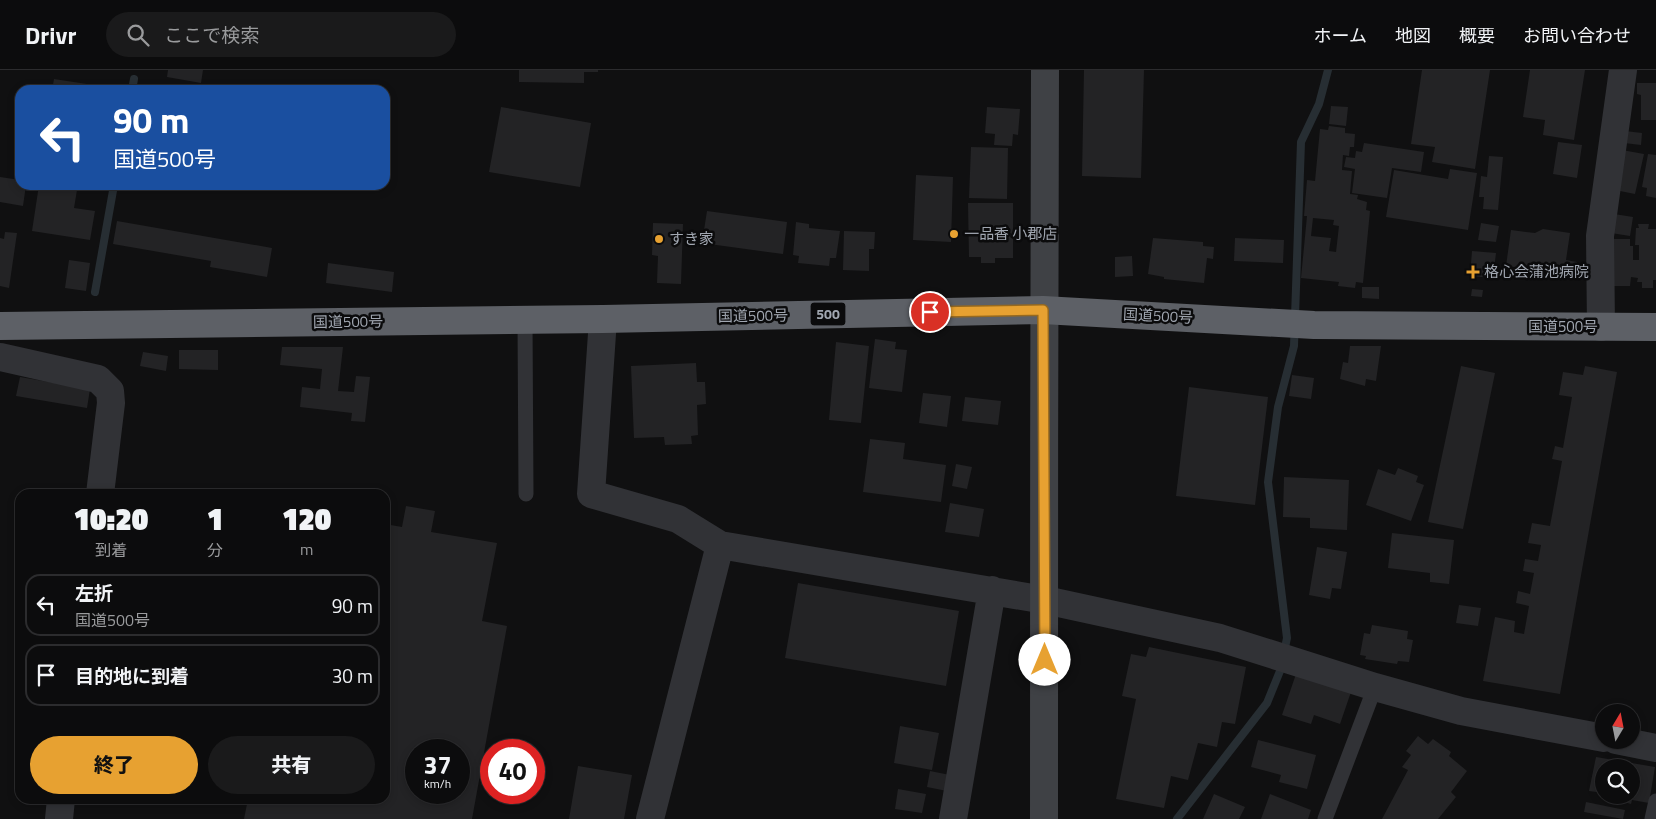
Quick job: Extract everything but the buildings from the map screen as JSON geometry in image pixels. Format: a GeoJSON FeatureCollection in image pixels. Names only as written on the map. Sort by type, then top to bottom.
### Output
{"type":"FeatureCollection","features":[{"type":"Feature","properties":{"kind":"highway","name":"国道500号"},"geometry":{"type":"LineString","coordinates":[[0,326],[603,319],[1043,310],[1314,324],[1656,327]]}},
{"type":"Feature","properties":{"kind":"street"},"geometry":{"type":"LineString","coordinates":[[1044,819],[1043,310],[1045,70]]}},
{"type":"Feature","properties":{"kind":"street"},"geometry":{"type":"LineString","coordinates":[[1601,327],[1600,236],[1624,70]]}},
{"type":"Feature","properties":{"kind":"street"},"geometry":{"type":"LineString","coordinates":[[603,319],[591,494],[678,519],[720,544],[992,590],[1220,638],[1375,687],[1461,711],[1595,736]]}},
{"type":"Feature","properties":{"kind":"street"},"geometry":{"type":"LineString","coordinates":[[0,357],[98,379],[110,391],[111,403],[101,489]]}},
{"type":"Feature","properties":{"kind":"street"},"geometry":{"type":"LineString","coordinates":[[650,819],[720,544]]}},
{"type":"Feature","properties":{"kind":"street"},"geometry":{"type":"LineString","coordinates":[[953,819],[992,590]]}},
{"type":"Feature","properties":{"kind":"street"},"geometry":{"type":"LineString","coordinates":[[1640,745],[1656,748]]}},
{"type":"Feature","properties":{"kind":"street"},"geometry":{"type":"LineString","coordinates":[[59,819],[60,804]]}},
{"type":"Feature","properties":{"kind":"lane"},"geometry":{"type":"LineString","coordinates":[[525,320],[526,494]]}},
{"type":"Feature","properties":{"kind":"lane"},"geometry":{"type":"LineString","coordinates":[[1325,819],[1375,687]]}},
{"type":"Feature","properties":{"kind":"lane"},"geometry":{"type":"LineString","coordinates":[[1652,819],[1656,802]]}},
{"type":"Feature","properties":{"kind":"waterway"},"geometry":{"type":"LineString","coordinates":[[1177,819],[1267,703],[1280,671],[1287,638],[1268,482],[1278,407],[1294,346],[1301,142],[1319,104],[1328,70]]}},
{"type":"Feature","properties":{"kind":"waterway"},"geometry":{"type":"LineString","coordinates":[[133,85],[134,79]]}},
{"type":"Feature","properties":{"kind":"waterway"},"geometry":{"type":"LineString","coordinates":[[95,292],[113,190]]}},
{"type":"Feature","properties":{"kind":"place","name":"一品香 小郡店"},"geometry":{"type":"Point","coordinates":[954,234]}},
{"type":"Feature","properties":{"kind":"place","name":"すき家"},"geometry":{"type":"Point","coordinates":[659,239]}},
{"type":"Feature","properties":{"kind":"place","name":"格心会蒲池病院"},"geometry":{"type":"Point","coordinates":[1473,272]}},
{"type":"Feature","properties":{"kind":"route"},"geometry":{"type":"LineString","coordinates":[[930,312],[1043,310],[1045,660]]}}]}
